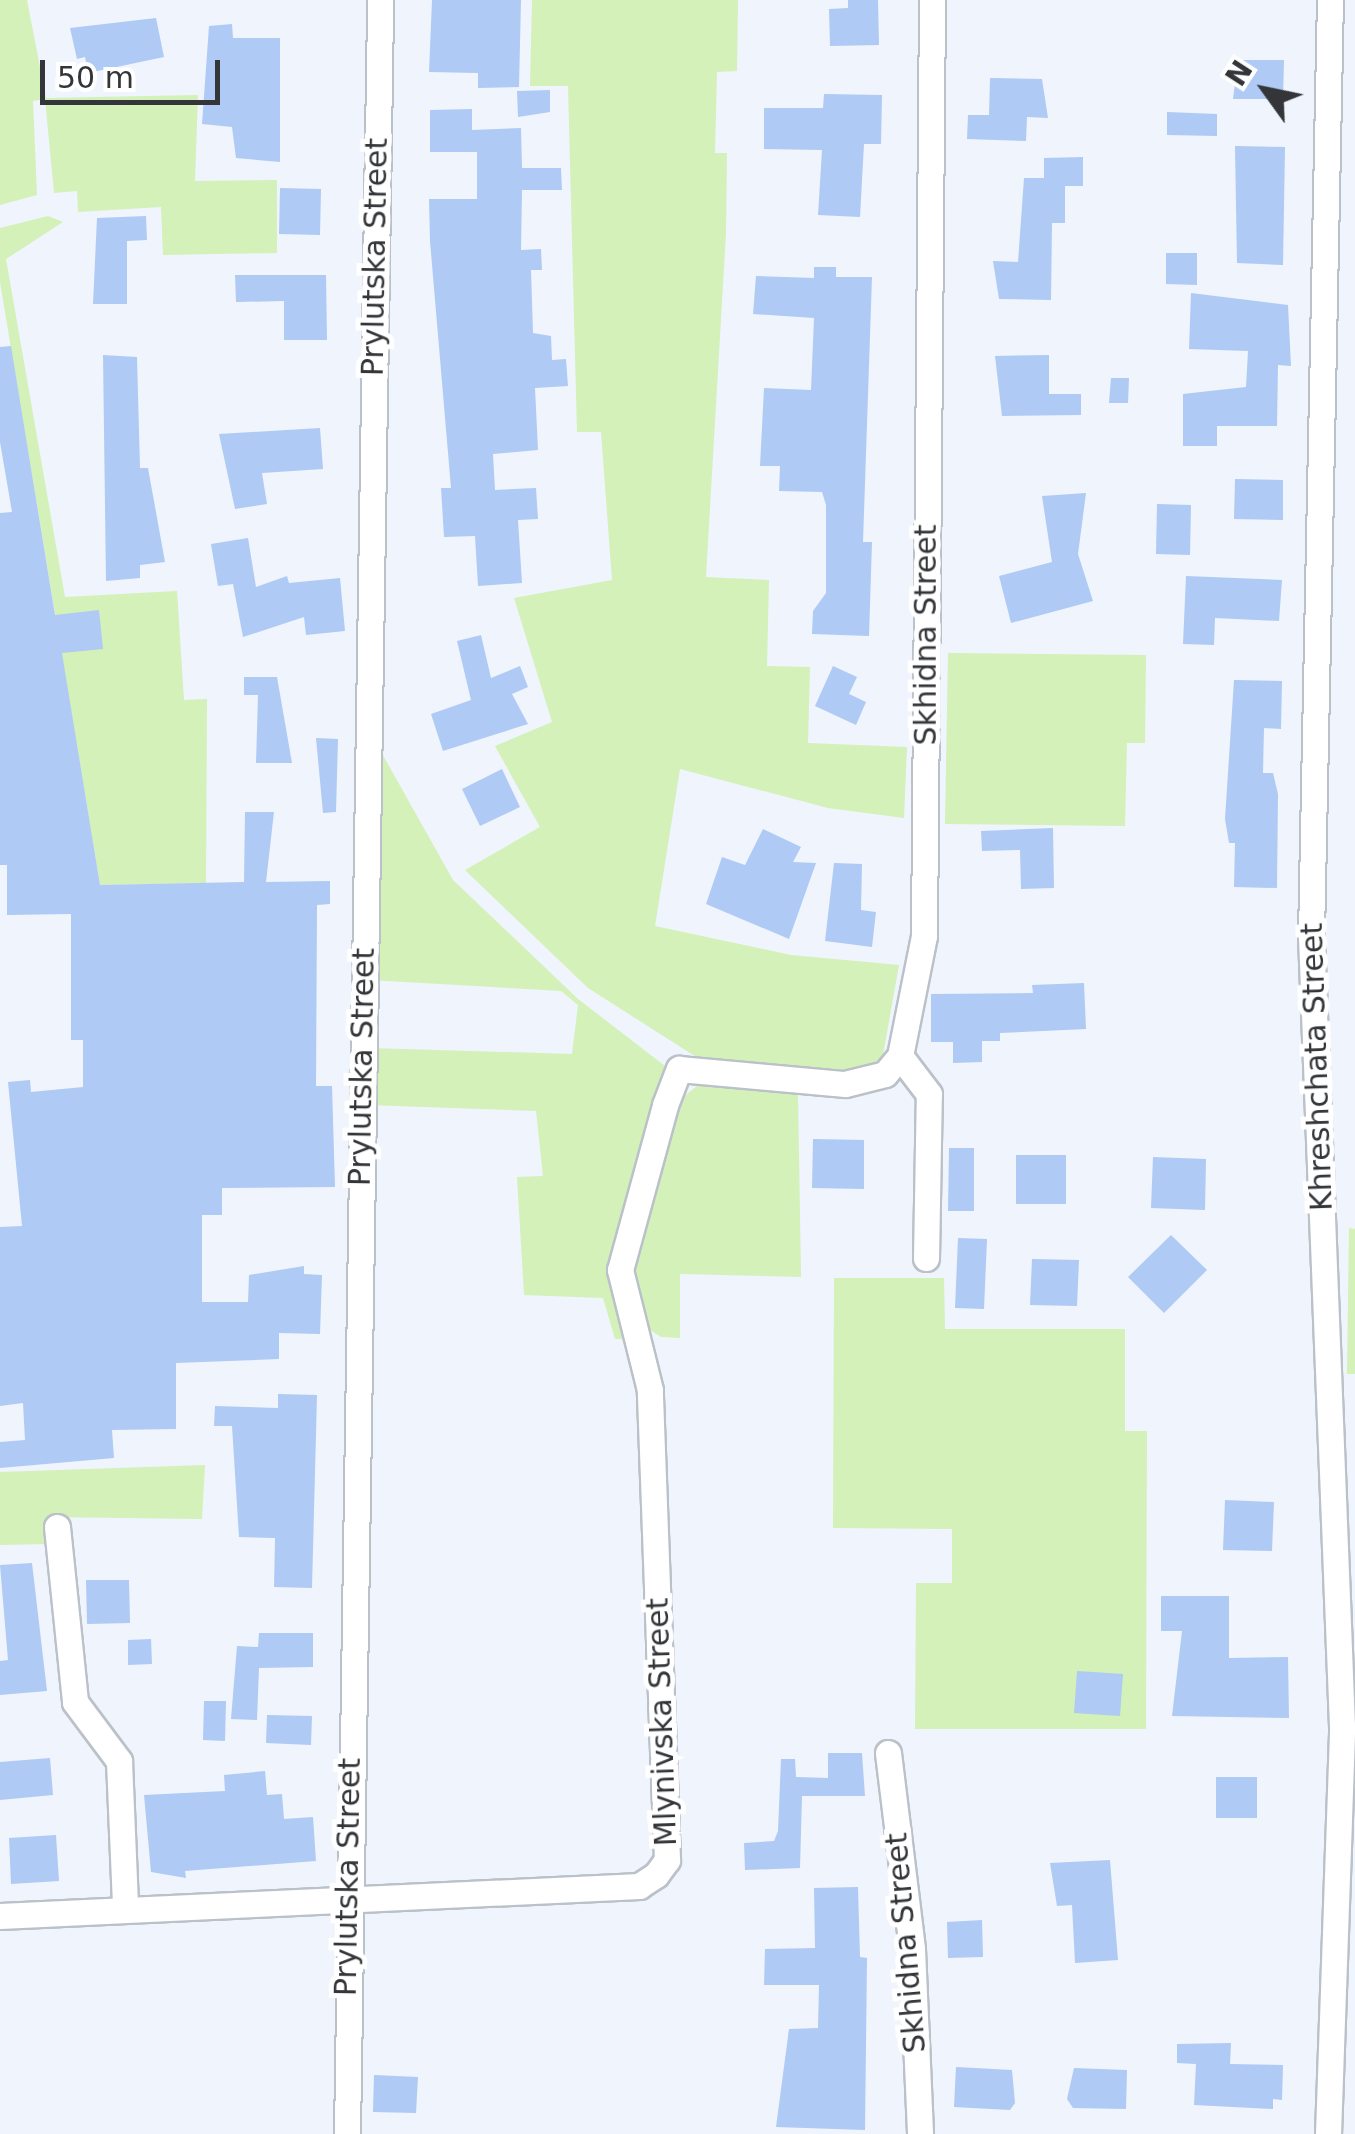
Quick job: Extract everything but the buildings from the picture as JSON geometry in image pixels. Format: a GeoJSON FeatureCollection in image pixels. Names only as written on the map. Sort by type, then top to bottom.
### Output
{"type":"FeatureCollection","features":[{"type":"Feature","properties":{"kind":"street","name":"Prylutska Street"},"geometry":{"type":"LineString","coordinates":[[347,2134],[346,1898],[380,0]]}},
{"type":"Feature","properties":{"kind":"street","name":"Skhidna Street"},"geometry":{"type":"LineString","coordinates":[[900,1056],[924,936],[932,0]]}},
{"type":"Feature","properties":{"kind":"street","name":"Khreshchata Street"},"geometry":{"type":"LineString","coordinates":[[1328,2134],[1348,1726],[1311,936],[1330,0]]}},
{"type":"Feature","properties":{"kind":"street","name":"Mlynivska Street"},"geometry":{"type":"LineString","coordinates":[[0,1916],[126,1906],[639,1886],[667,1860],[650,1390],[620,1270],[679,1069],[845,1084],[885,1074],[900,1056]]}},
{"type":"Feature","properties":{"kind":"street"},"geometry":{"type":"LineString","coordinates":[[900,1056],[928,1094],[926,1258]]}},
{"type":"Feature","properties":{"kind":"street"},"geometry":{"type":"LineString","coordinates":[[57,1527],[74,1702],[119,1762],[126,1906]]}},
{"type":"Feature","properties":{"kind":"street","name":"Skhidna Street"},"geometry":{"type":"LineString","coordinates":[[888,1753],[912,1950],[920,2134]]}},
{"type":"Feature","properties":{"kind":"green space"},"geometry":{"type":"Polygon","coordinates":[[[0,0],[27,0],[46,98],[198,95],[195,181],[277,180],[277,253],[163,255],[161,207],[78,212],[77,191],[54,193],[45,99],[33,101],[37,195],[0,205],[0,0]]]}},
{"type":"Feature","properties":{"kind":"green space"},"geometry":{"type":"Polygon","coordinates":[[[532,0],[738,0],[737,71],[717,72],[715,153],[727,153],[726,233],[706,577],[769,580],[767,666],[810,667],[808,743],[907,747],[904,818],[828,808],[680,769],[655,926],[791,955],[899,965],[883,1055],[865,1071],[701,1060],[588,988],[465,870],[540,827],[495,746],[552,722],[514,598],[612,580],[601,432],[577,432],[568,86],[530,86],[532,0]]]}},
{"type":"Feature","properties":{"kind":"green space"},"geometry":{"type":"Polygon","coordinates":[[[48,216],[63,222],[6,259],[65,597],[177,591],[184,700],[207,699],[206,883],[100,885],[0,282],[0,228],[48,216]]]}},
{"type":"Feature","properties":{"kind":"green space"},"geometry":{"type":"Polygon","coordinates":[[[948,653],[1146,655],[1145,743],[1127,743],[1125,826],[945,824],[948,653]]]}},
{"type":"Feature","properties":{"kind":"green space"},"geometry":{"type":"Polygon","coordinates":[[[380,750],[453,880],[578,999],[665,1066],[612,1269],[624,1339],[615,1339],[603,1298],[524,1295],[517,1177],[543,1176],[536,1111],[369,1105],[370,1048],[572,1054],[578,1005],[561,991],[370,980],[380,750]]]}},
{"type":"Feature","properties":{"kind":"green space"},"geometry":{"type":"Polygon","coordinates":[[[701,1083],[798,1094],[801,1277],[680,1274],[680,1338],[661,1337],[647,1328],[628,1271],[673,1105],[701,1083]]]}},
{"type":"Feature","properties":{"kind":"green space"},"geometry":{"type":"Polygon","coordinates":[[[1349,1228],[1355,1229],[1355,1374],[1347,1374],[1349,1228]]]}},
{"type":"Feature","properties":{"kind":"green space"},"geometry":{"type":"Polygon","coordinates":[[[834,1278],[944,1278],[945,1329],[1125,1329],[1125,1431],[1147,1431],[1146,1729],[915,1729],[916,1583],[952,1583],[952,1529],[833,1528],[834,1278]]]}},
{"type":"Feature","properties":{"kind":"green space"},"geometry":{"type":"Polygon","coordinates":[[[205,1465],[202,1519],[46,1517],[49,1544],[0,1545],[0,1472],[205,1465]]]}}]}
